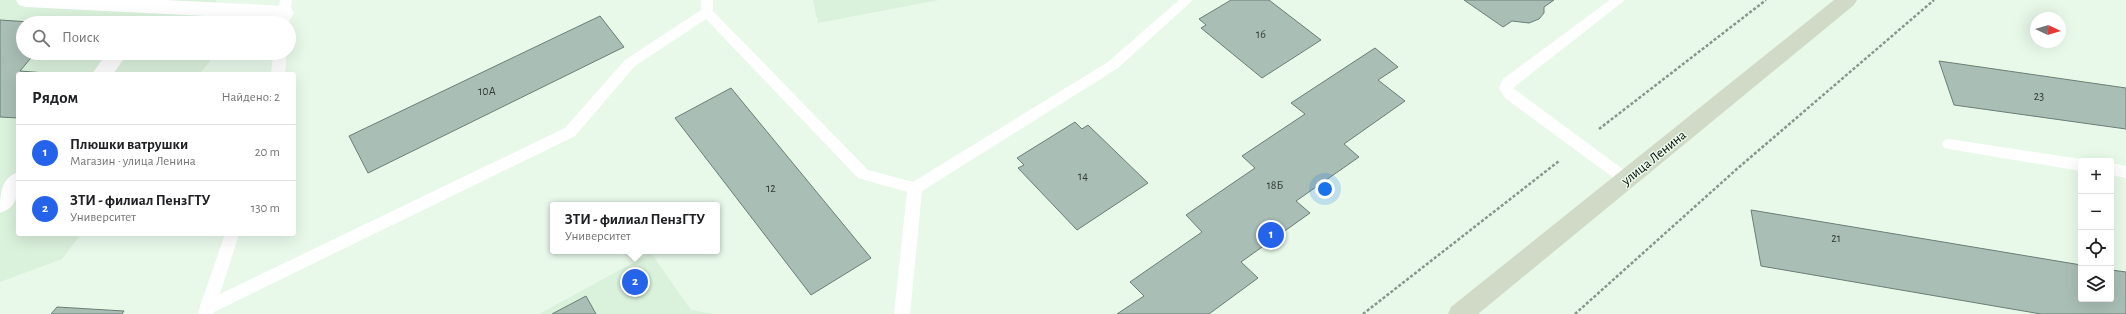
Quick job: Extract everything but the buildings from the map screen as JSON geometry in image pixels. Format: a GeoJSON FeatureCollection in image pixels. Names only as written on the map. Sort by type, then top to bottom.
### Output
{"type":"FeatureCollection","features":[{"type":"Feature","properties":{"kind":"main road","name":"улица Ленина"},"geometry":{"type":"LineString","coordinates":[[1460,314],[1627,180],[1843,1]]}},
{"type":"Feature","properties":{"kind":"street"},"geometry":{"type":"LineString","coordinates":[[26,0],[284,12]]}},
{"type":"Feature","properties":{"kind":"street"},"geometry":{"type":"LineString","coordinates":[[148,16],[155,7]]}},
{"type":"Feature","properties":{"kind":"street"},"geometry":{"type":"LineString","coordinates":[[104,72],[113,60]]}},
{"type":"Feature","properties":{"kind":"street"},"geometry":{"type":"LineString","coordinates":[[0,204],[16,184]]}},
{"type":"Feature","properties":{"kind":"lane"},"geometry":{"type":"LineString","coordinates":[[206,311],[570,132],[630,63],[707,6],[863,174],[915,188],[1113,65],[1187,0]]}},
{"type":"Feature","properties":{"kind":"lane"},"geometry":{"type":"LineString","coordinates":[[1619,0],[1508,83],[1506,88],[1510,94],[1627,180]]}},
{"type":"Feature","properties":{"kind":"lane"},"geometry":{"type":"LineString","coordinates":[[278,72],[279,60]]}},
{"type":"Feature","properties":{"kind":"lane"},"geometry":{"type":"LineString","coordinates":[[1949,144],[2078,165]]}},
{"type":"Feature","properties":{"kind":"lane"},"geometry":{"type":"LineString","coordinates":[[2114,170],[2126,172]]}},
{"type":"Feature","properties":{"kind":"lane"},"geometry":{"type":"LineString","coordinates":[[902,314],[915,188]]}},
{"type":"Feature","properties":{"kind":"lane"},"geometry":{"type":"LineString","coordinates":[[206,311],[231,236]]}},
{"type":"Feature","properties":{"kind":"path"},"geometry":{"type":"LineString","coordinates":[[1575,314],[1738,168],[1934,0]]}},
{"type":"Feature","properties":{"kind":"shaded area"},"geometry":{"type":"Polygon","coordinates":[[[0,0],[216,0],[215,16],[16,16],[16,60],[211,60],[202,72],[16,72],[16,236],[79,236],[62,259],[0,282],[0,0]]]}},
{"type":"Feature","properties":{"kind":"shaded area"},"geometry":{"type":"Polygon","coordinates":[[[813,0],[939,0],[818,23],[813,0]]]}},
{"type":"Feature","properties":{"kind":"shaded area"},"geometry":{"type":"Polygon","coordinates":[[[652,254],[691,310],[714,314],[539,314],[652,254]]]}},
{"type":"Feature","properties":{"kind":"place","name":"Плюшки ватрушки"},"geometry":{"type":"Point","coordinates":[1271,235]}},
{"type":"Feature","properties":{"kind":"place","name":"ЗТИ - филиал ПензГТУ"},"geometry":{"type":"Point","coordinates":[635,282]}}]}
